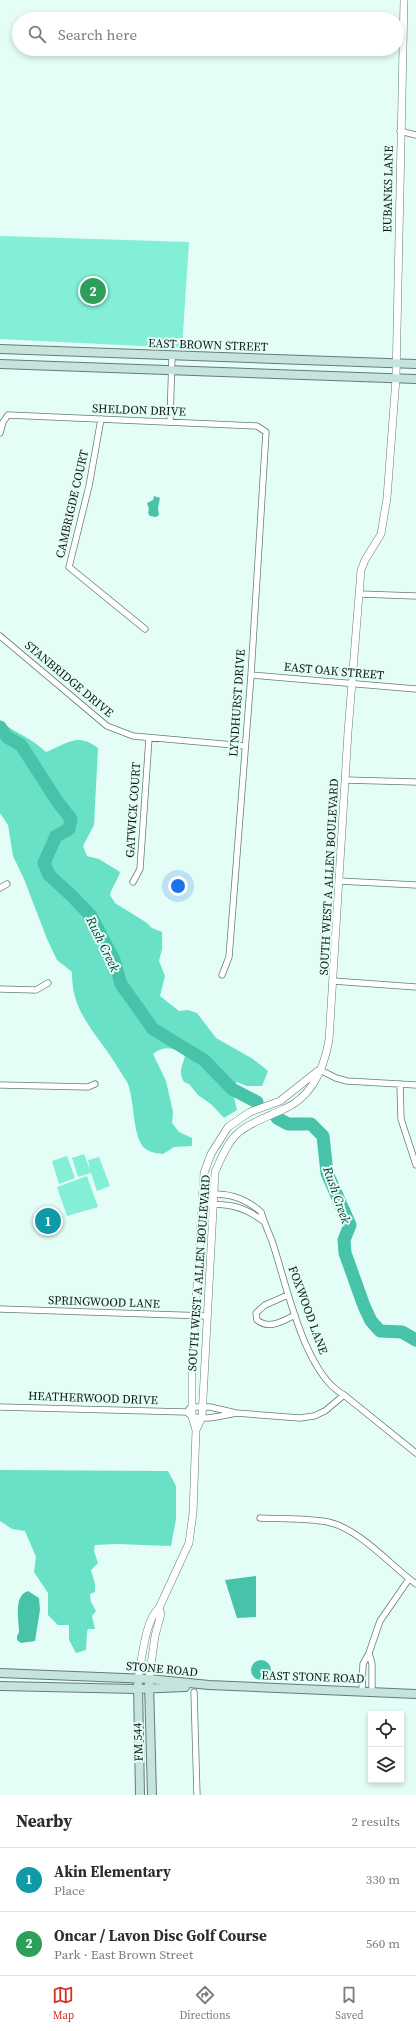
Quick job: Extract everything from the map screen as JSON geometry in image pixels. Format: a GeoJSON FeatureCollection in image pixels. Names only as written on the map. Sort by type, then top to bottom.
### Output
{"type":"FeatureCollection","features":[{"type":"Feature","properties":{"kind":"main road","name":"EAST BROWN STREET"},"geometry":{"type":"LineString","coordinates":[[0,349],[416,364]]}},
{"type":"Feature","properties":{"kind":"main road"},"geometry":{"type":"LineString","coordinates":[[0,364],[416,379]]}},
{"type":"Feature","properties":{"kind":"main road","name":"STONE ROAD"},"geometry":{"type":"LineString","coordinates":[[0,1673],[138,1678],[209,1685]]}},
{"type":"Feature","properties":{"kind":"main road"},"geometry":{"type":"LineString","coordinates":[[38,1686],[39,1674]]}},
{"type":"Feature","properties":{"kind":"main road","name":"FM 544"},"geometry":{"type":"LineString","coordinates":[[138,1678],[140,1795]]}},
{"type":"Feature","properties":{"kind":"main road","name":"FM 544"},"geometry":{"type":"LineString","coordinates":[[149,1679],[148,1688],[152,1795]]}},
{"type":"Feature","properties":{"kind":"main road","name":"STONE ROAD"},"geometry":{"type":"LineString","coordinates":[[0,1686],[148,1688],[209,1685]]}},
{"type":"Feature","properties":{"kind":"main road","name":"EAST STONE ROAD"},"geometry":{"type":"LineString","coordinates":[[209,1685],[416,1694]]}},
{"type":"Feature","properties":{"kind":"street","name":"EUBANKS LANE"},"geometry":{"type":"LineString","coordinates":[[404,0],[404,12]]}},
{"type":"Feature","properties":{"kind":"street","name":"EUBANKS LANE"},"geometry":{"type":"LineString","coordinates":[[359,594],[361,570],[365,560],[381,534],[386,508],[396,378],[402,56]]}},
{"type":"Feature","properties":{"kind":"street"},"geometry":{"type":"LineString","coordinates":[[400,131],[416,136]]}},
{"type":"Feature","properties":{"kind":"street"},"geometry":{"type":"LineString","coordinates":[[170,422],[172,355]]}},
{"type":"Feature","properties":{"kind":"street","name":"SHELDON DRIVE"},"geometry":{"type":"LineString","coordinates":[[0,433],[3,422],[8,415],[257,426],[266,432]]}},
{"type":"Feature","properties":{"kind":"street","name":"CAMBRIGDE COURT"},"geometry":{"type":"LineString","coordinates":[[101,419],[89,486],[69,567],[145,629]]}},
{"type":"Feature","properties":{"kind":"street","name":"LYNDHURST DRIVE"},"geometry":{"type":"LineString","coordinates":[[222,975],[229,957],[251,675],[266,432]]}},
{"type":"Feature","properties":{"kind":"street"},"geometry":{"type":"LineString","coordinates":[[359,594],[416,596]]}},
{"type":"Feature","properties":{"kind":"street","name":"SOUTH WEST A ALLEN BOULEVARD"},"geometry":{"type":"LineString","coordinates":[[196,1430],[202,1417],[215,1172],[221,1158],[235,1137],[259,1119],[285,1109],[297,1102],[312,1088],[325,1057],[329,1040],[345,780],[359,594]]}},
{"type":"Feature","properties":{"kind":"street","name":"STANBRIDGE DRIVE"},"geometry":{"type":"LineString","coordinates":[[0,636],[107,726],[133,736],[245,746]]}},
{"type":"Feature","properties":{"kind":"street","name":"EAST OAK STREET"},"geometry":{"type":"LineString","coordinates":[[251,675],[416,689]]}},
{"type":"Feature","properties":{"kind":"street","name":"GATWICK COURT"},"geometry":{"type":"LineString","coordinates":[[133,882],[140,869],[149,738]]}},
{"type":"Feature","properties":{"kind":"street"},"geometry":{"type":"LineString","coordinates":[[345,780],[416,782]]}},
{"type":"Feature","properties":{"kind":"street"},"geometry":{"type":"LineString","coordinates":[[339,881],[416,885]]}},
{"type":"Feature","properties":{"kind":"street"},"geometry":{"type":"LineString","coordinates":[[0,888],[7,884]]}},
{"type":"Feature","properties":{"kind":"street"},"geometry":{"type":"LineString","coordinates":[[333,981],[416,988]]}},
{"type":"Feature","properties":{"kind":"street"},"geometry":{"type":"LineString","coordinates":[[0,989],[36,990],[48,983]]}},
{"type":"Feature","properties":{"kind":"street"},"geometry":{"type":"LineString","coordinates":[[320,1070],[336,1078],[347,1081],[416,1085]]}},
{"type":"Feature","properties":{"kind":"street","name":"SOUTH WEST A ALLEN BOULEVARD"},"geometry":{"type":"LineString","coordinates":[[196,1430],[190,1412],[204,1173],[211,1154],[228,1128],[250,1112],[280,1100],[320,1070]]}},
{"type":"Feature","properties":{"kind":"street"},"geometry":{"type":"LineString","coordinates":[[0,1085],[88,1087],[95,1084]]}},
{"type":"Feature","properties":{"kind":"street"},"geometry":{"type":"LineString","coordinates":[[400,1084],[401,1118],[416,1165]]}},
{"type":"Feature","properties":{"kind":"street","name":"FOXWOOD LANE"},"geometry":{"type":"LineString","coordinates":[[202,1194],[214,1193],[241,1198],[261,1212],[295,1315],[313,1357],[324,1378],[336,1391],[344,1395],[416,1453]]}},
{"type":"Feature","properties":{"kind":"street"},"geometry":{"type":"LineString","coordinates":[[202,1204],[238,1206],[250,1211],[264,1221]]}},
{"type":"Feature","properties":{"kind":"street"},"geometry":{"type":"LineString","coordinates":[[288,1295],[265,1305],[256,1313],[257,1320],[262,1324],[268,1325],[278,1323],[295,1315]]}},
{"type":"Feature","properties":{"kind":"street","name":"SPRINGWOOD LANE"},"geometry":{"type":"LineString","coordinates":[[0,1309],[207,1316]]}},
{"type":"Feature","properties":{"kind":"street","name":"HEATHERWOOD DRIVE"},"geometry":{"type":"LineString","coordinates":[[190,1412],[202,1407],[236,1413],[300,1418],[314,1416],[325,1411],[344,1395]]}},
{"type":"Feature","properties":{"kind":"street","name":"HEATHERWOOD DRIVE"},"geometry":{"type":"LineString","coordinates":[[0,1407],[190,1412],[202,1417],[236,1413]]}},
{"type":"Feature","properties":{"kind":"street"},"geometry":{"type":"LineString","coordinates":[[138,1678],[146,1639],[154,1613],[159,1608],[189,1543],[193,1513],[196,1430]]}},
{"type":"Feature","properties":{"kind":"street"},"geometry":{"type":"LineString","coordinates":[[260,1518],[329,1522],[356,1536],[416,1584]]}},
{"type":"Feature","properties":{"kind":"street"},"geometry":{"type":"LineString","coordinates":[[362,1691],[363,1664],[369,1653],[380,1621],[409,1579]]}},
{"type":"Feature","properties":{"kind":"street"},"geometry":{"type":"LineString","coordinates":[[149,1679],[155,1636],[161,1614],[159,1608]]}},
{"type":"Feature","properties":{"kind":"street"},"geometry":{"type":"LineString","coordinates":[[369,1653],[372,1664],[372,1691]]}},
{"type":"Feature","properties":{"kind":"street"},"geometry":{"type":"LineString","coordinates":[[194,1692],[197,1795]]}},
{"type":"Feature","properties":{"kind":"shaded area"},"geometry":{"type":"Polygon","coordinates":[[[0,236],[189,242],[182,348],[0,339],[0,236]]]}},
{"type":"Feature","properties":{"kind":"shaded area"},"geometry":{"type":"Polygon","coordinates":[[[154,496],[160,498],[158,508],[159,515],[156,517],[150,516],[148,513],[149,509],[147,503],[153,500],[154,496]]]}},
{"type":"Feature","properties":{"kind":"shaded area"},"geometry":{"type":"Polygon","coordinates":[[[0,721],[41,747],[46,752],[66,743],[78,740],[90,743],[98,748],[94,825],[83,846],[87,856],[99,859],[120,872],[110,895],[115,903],[147,923],[152,928],[162,932],[162,949],[159,961],[165,976],[160,996],[179,1011],[188,1010],[197,1013],[216,1038],[253,1059],[268,1071],[262,1086],[247,1086],[237,1082],[232,1089],[237,1110],[224,1118],[212,1105],[198,1095],[189,1084],[184,1082],[181,1072],[185,1056],[174,1049],[169,1048],[161,1049],[153,1054],[166,1081],[173,1112],[172,1123],[179,1132],[192,1138],[192,1146],[174,1147],[163,1154],[154,1153],[143,1147],[136,1131],[128,1083],[81,1013],[76,1001],[72,972],[57,960],[47,939],[24,879],[13,856],[8,825],[0,813],[0,721]]]}},
{"type":"Feature","properties":{"kind":"shaded area"},"geometry":{"type":"Polygon","coordinates":[[[84,1154],[90,1170],[88,1160],[99,1157],[110,1186],[97,1191],[91,1173],[78,1177],[72,1158],[84,1154]]]}},
{"type":"Feature","properties":{"kind":"shaded area"},"geometry":{"type":"Polygon","coordinates":[[[67,1156],[75,1178],[59,1184],[52,1161],[67,1156]]]}},
{"type":"Feature","properties":{"kind":"shaded area"},"geometry":{"type":"Polygon","coordinates":[[[87,1176],[98,1207],[67,1216],[57,1187],[87,1176]]]}},
{"type":"Feature","properties":{"kind":"shaded area"},"geometry":{"type":"Polygon","coordinates":[[[0,1470],[168,1471],[176,1486],[176,1519],[171,1546],[117,1544],[95,1545],[94,1551],[98,1563],[91,1570],[95,1584],[95,1592],[90,1594],[91,1602],[96,1611],[92,1616],[95,1629],[88,1629],[86,1650],[76,1653],[69,1640],[69,1625],[58,1625],[48,1615],[48,1593],[34,1572],[36,1557],[25,1531],[12,1529],[0,1521],[0,1470]]]}},
{"type":"Feature","properties":{"kind":"shaded area"},"geometry":{"type":"Polygon","coordinates":[[[256,1576],[256,1617],[237,1618],[225,1580],[256,1576]]]}},
{"type":"Feature","properties":{"kind":"shaded area"},"geometry":{"type":"Polygon","coordinates":[[[28,1591],[39,1598],[40,1610],[35,1641],[21,1643],[17,1640],[19,1632],[18,1609],[20,1598],[28,1591]]]}},
{"type":"Feature","properties":{"kind":"shaded area"},"geometry":{"type":"Polygon","coordinates":[[[261,1660],[268,1663],[271,1670],[268,1677],[261,1680],[254,1677],[251,1670],[254,1663],[261,1660]]]}},
{"type":"Feature","properties":{"kind":"waterway","name":"Rush Creek"},"geometry":{"type":"LineString","coordinates":[[0,727],[7,737],[21,745],[57,801],[71,819],[69,829],[56,836],[44,863],[49,875],[91,916],[114,960],[121,984],[153,1029],[204,1060],[232,1089],[257,1102]]}},
{"type":"Feature","properties":{"kind":"waterway","name":"Rush Creek"},"geometry":{"type":"LineString","coordinates":[[277,1118],[288,1124],[311,1124],[323,1136],[327,1173],[350,1225],[344,1240],[345,1253],[364,1306],[371,1321],[380,1331],[402,1332],[416,1340]]}},
{"type":"Feature","properties":{"kind":"place","name":"Oncar / Lavon Disc Golf Course"},"geometry":{"type":"Point","coordinates":[93,291]}},
{"type":"Feature","properties":{"kind":"place","name":"Akin Elementary"},"geometry":{"type":"Point","coordinates":[48,1221]}}]}
